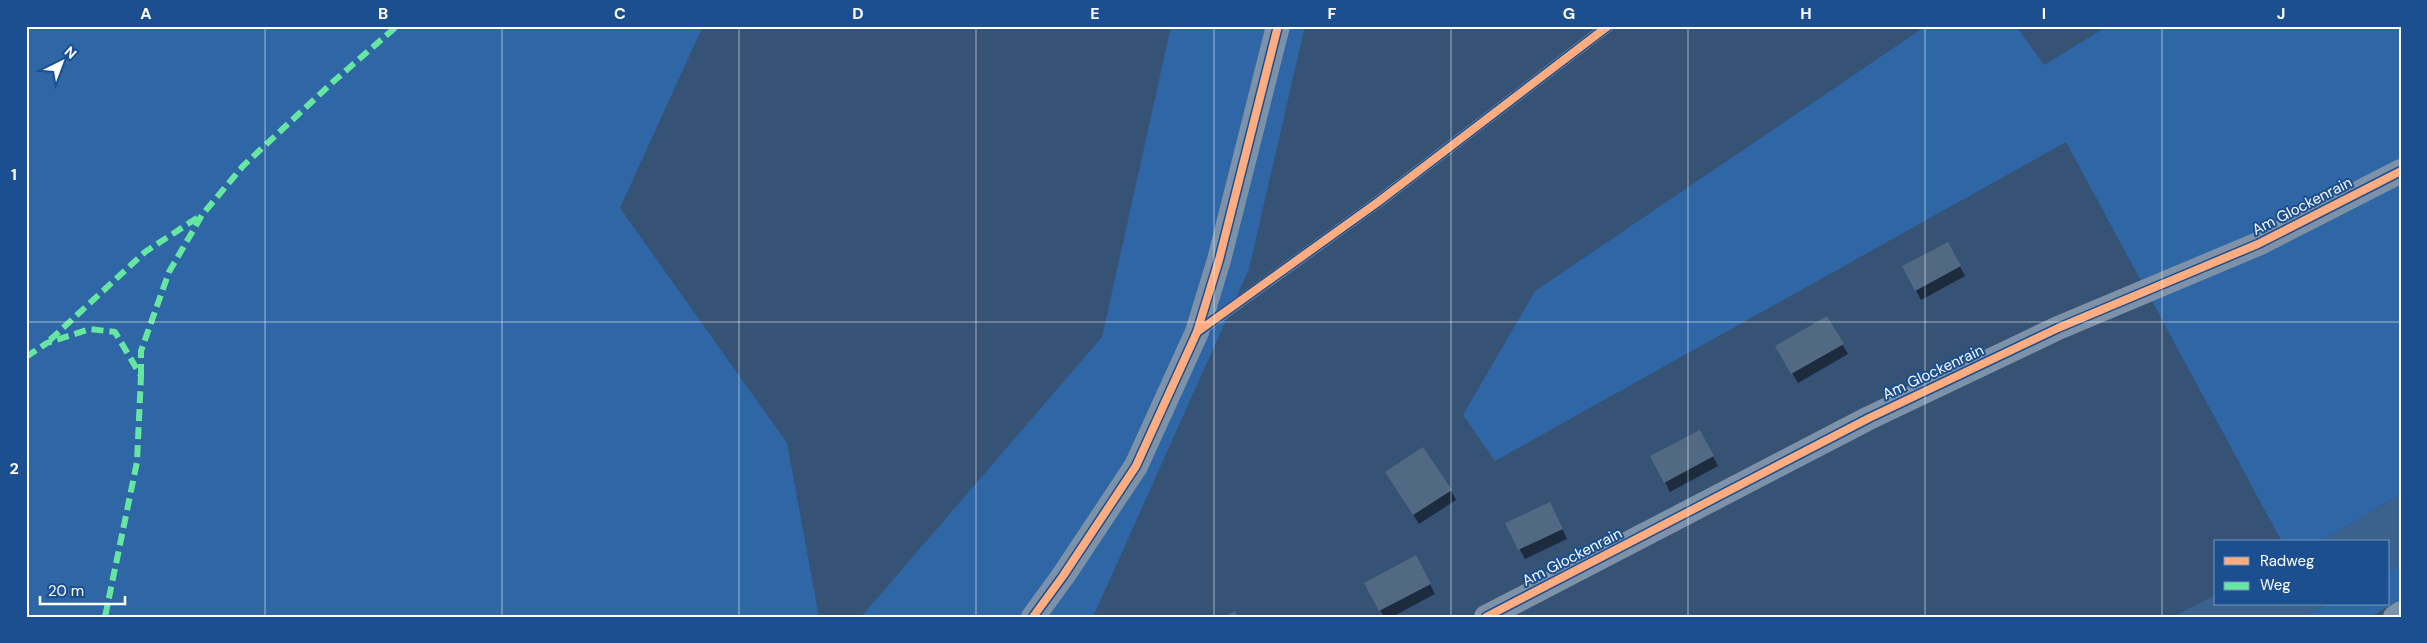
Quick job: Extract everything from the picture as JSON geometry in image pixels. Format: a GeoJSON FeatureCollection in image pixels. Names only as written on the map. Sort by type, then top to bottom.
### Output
{"type":"FeatureCollection","features":[{"type":"Feature","properties":{"kind":"street"},"geometry":{"type":"LineString","coordinates":[[1033,617],[1063,576],[1136,466],[1197,332],[1219,260],[1278,26]]}},
{"type":"Feature","properties":{"kind":"street","name":"Am Glockenrain"},"geometry":{"type":"LineString","coordinates":[[1486,617],[1869,418],[2058,328],[2258,244],[2401,171]]}},
{"type":"Feature","properties":{"kind":"street"},"geometry":{"type":"LineString","coordinates":[[2395,617],[2401,613]]}},
{"type":"Feature","properties":{"kind":"lane"},"geometry":{"type":"LineString","coordinates":[[1197,332],[1378,202],[1608,26]]}},
{"type":"Feature","properties":{"kind":"shaded area"},"geometry":{"type":"Polygon","coordinates":[[[26,26],[703,26],[620,208],[787,443],[819,617],[26,617],[26,26]]]}},
{"type":"Feature","properties":{"kind":"shaded area"},"geometry":{"type":"Polygon","coordinates":[[[1171,26],[1305,26],[1249,269],[1093,617],[861,617],[1102,337],[1171,26]]]}},
{"type":"Feature","properties":{"kind":"shaded area"},"geometry":{"type":"Polygon","coordinates":[[[1926,26],[2016,26],[2044,65],[2108,26],[2401,26],[2401,494],[2323,540],[2281,540],[2066,142],[1495,461],[1463,415],[1535,291],[1926,26]]]}},
{"type":"Feature","properties":{"kind":"shaded area"},"geometry":{"type":"Polygon","coordinates":[[[2401,494],[2401,565],[2390,571],[2390,540],[2323,540],[2401,494]]]}},
{"type":"Feature","properties":{"kind":"shaded area"},"geometry":{"type":"Polygon","coordinates":[[[2401,565],[2401,599],[2390,605],[2390,571],[2401,565]]]}},
{"type":"Feature","properties":{"kind":"shaded area"},"geometry":{"type":"Polygon","coordinates":[[[2214,596],[2214,606],[2323,606],[2303,617],[2172,617],[2214,596]]]}},
{"type":"Feature","properties":{"kind":"shaded area"},"geometry":{"type":"Polygon","coordinates":[[[2323,606],[2389,606],[2370,617],[2303,617],[2323,606]]]}},
{"type":"Feature","properties":{"kind":"building"},"geometry":{"type":"Polygon","coordinates":[[[1948,242],[1961,266],[1915,291],[1902,266],[1948,242]]]}},
{"type":"Feature","properties":{"kind":"building"},"geometry":{"type":"Polygon","coordinates":[[[1827,316],[1844,344],[1791,374],[1775,346],[1827,316]]]}},
{"type":"Feature","properties":{"kind":"building"},"geometry":{"type":"Polygon","coordinates":[[[1700,430],[1714,456],[1664,483],[1650,456],[1700,430]]]}},
{"type":"Feature","properties":{"kind":"building"},"geometry":{"type":"Polygon","coordinates":[[[1423,447],[1452,490],[1413,515],[1385,472],[1423,447]]]}},
{"type":"Feature","properties":{"kind":"building"},"geometry":{"type":"Polygon","coordinates":[[[1550,502],[1563,529],[1518,550],[1505,523],[1550,502]]]}},
{"type":"Feature","properties":{"kind":"building"},"geometry":{"type":"Polygon","coordinates":[[[1416,555],[1431,584],[1379,611],[1364,583],[1416,555]]]}},
{"type":"Feature","properties":{"kind":"building"},"geometry":{"type":"Polygon","coordinates":[[[1235,611],[1238,617],[1225,617],[1235,611]]]}},
{"type":"Feature","properties":{"kind":"marked path"},"geometry":{"type":"LineString","coordinates":[[141,376],[141,351],[169,272],[202,215],[243,166],[334,81],[397,26]]}},
{"type":"Feature","properties":{"kind":"marked path"},"geometry":{"type":"LineString","coordinates":[[50,340],[145,252],[200,216]]}},
{"type":"Feature","properties":{"kind":"marked path"},"geometry":{"type":"LineString","coordinates":[[26,357],[47,343],[90,329],[115,332],[141,376],[137,462],[105,617]]}},
{"type":"Feature","properties":{"kind":"cycle path"},"geometry":{"type":"LineString","coordinates":[[1033,617],[1063,576],[1136,466],[1197,332],[1219,260],[1278,26]]}},
{"type":"Feature","properties":{"kind":"cycle path"},"geometry":{"type":"LineString","coordinates":[[1197,332],[1378,202],[1608,26]]}},
{"type":"Feature","properties":{"kind":"cycle path"},"geometry":{"type":"LineString","coordinates":[[1486,617],[1869,418],[2058,328],[2258,244],[2401,171]]}}]}
